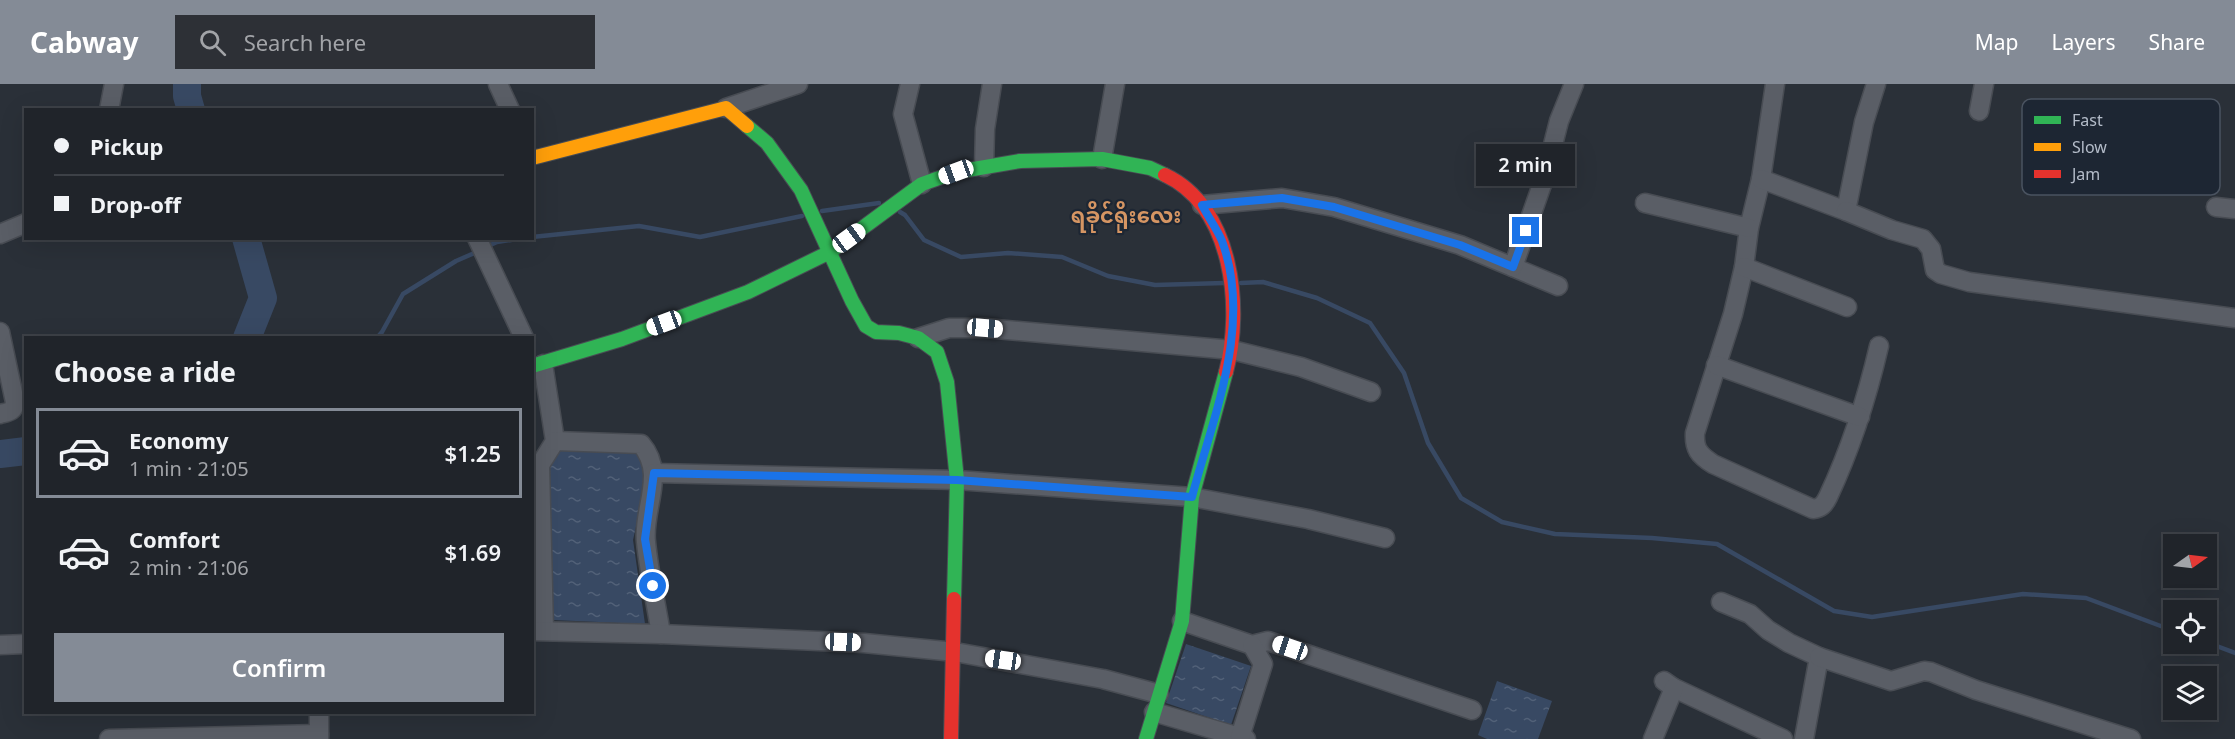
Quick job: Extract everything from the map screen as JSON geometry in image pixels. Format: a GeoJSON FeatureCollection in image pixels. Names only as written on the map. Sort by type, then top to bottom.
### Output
{"type":"FeatureCollection","features":[{"type":"Feature","properties":{"kind":"street"},"geometry":{"type":"LineString","coordinates":[[109,108],[114,84]]}},
{"type":"Feature","properties":{"kind":"street"},"geometry":{"type":"LineString","coordinates":[[498,84],[509,108]]}},
{"type":"Feature","properties":{"kind":"street"},"geometry":{"type":"LineString","coordinates":[[534,159],[726,108],[798,84]]}},
{"type":"Feature","properties":{"kind":"street"},"geometry":{"type":"LineString","coordinates":[[910,84],[903,114],[922,184]]}},
{"type":"Feature","properties":{"kind":"street"},"geometry":{"type":"LineString","coordinates":[[984,167],[985,129],[992,84]]}},
{"type":"Feature","properties":{"kind":"street"},"geometry":{"type":"LineString","coordinates":[[1102,159],[1115,84]]}},
{"type":"Feature","properties":{"kind":"street"},"geometry":{"type":"LineString","coordinates":[[1513,267],[1545,176],[1559,121],[1574,84]]}},
{"type":"Feature","properties":{"kind":"street"},"geometry":{"type":"LineString","coordinates":[[1775,84],[1761,179],[1749,228],[1744,267],[1733,314],[1695,433],[1695,444],[1699,455],[1713,464],[1813,509],[1824,506],[1860,417],[1879,346]]}},
{"type":"Feature","properties":{"kind":"street"},"geometry":{"type":"LineString","coordinates":[[1846,211],[1864,122],[1876,84]]}},
{"type":"Feature","properties":{"kind":"street"},"geometry":{"type":"LineString","coordinates":[[1979,111],[1984,84]]}},
{"type":"Feature","properties":{"kind":"street"},"geometry":{"type":"LineString","coordinates":[[726,108],[767,143],[801,190],[852,301],[866,326],[876,333],[898,333],[918,339],[937,352],[947,382],[957,480],[955,652],[951,739]]}},
{"type":"Feature","properties":{"kind":"street"},"geometry":{"type":"LineString","coordinates":[[555,441],[536,362],[622,339],[748,292],[830,252],[922,184],[956,172],[1020,161],[1102,159],[1150,168],[1180,182],[1202,205],[1222,241],[1233,288],[1234,324],[1232,350],[1192,497],[1182,621],[1146,739]]}},
{"type":"Feature","properties":{"kind":"street"},"geometry":{"type":"LineString","coordinates":[[1761,179],[1892,230],[1923,239],[1931,249],[1935,270],[1941,274],[1969,282],[2235,318]]}},
{"type":"Feature","properties":{"kind":"street"},"geometry":{"type":"LineString","coordinates":[[1202,205],[1282,198],[1334,207],[1460,245],[1558,286]]}},
{"type":"Feature","properties":{"kind":"street"},"geometry":{"type":"LineString","coordinates":[[1645,203],[1749,228]]}},
{"type":"Feature","properties":{"kind":"street"},"geometry":{"type":"LineString","coordinates":[[2216,207],[2235,209]]}},
{"type":"Feature","properties":{"kind":"street"},"geometry":{"type":"LineString","coordinates":[[0,234],[24,224]]}},
{"type":"Feature","properties":{"kind":"street"},"geometry":{"type":"LineString","coordinates":[[477,240],[523,336]]}},
{"type":"Feature","properties":{"kind":"street"},"geometry":{"type":"LineString","coordinates":[[1744,267],[1847,307]]}},
{"type":"Feature","properties":{"kind":"street"},"geometry":{"type":"LineString","coordinates":[[918,339],[949,328],[985,328],[1232,350],[1301,367],[1371,392]]}},
{"type":"Feature","properties":{"kind":"street"},"geometry":{"type":"LineString","coordinates":[[0,332],[15,402],[11,411],[0,414]]}},
{"type":"Feature","properties":{"kind":"street"},"geometry":{"type":"LineString","coordinates":[[1716,365],[1860,417]]}},
{"type":"Feature","properties":{"kind":"street"},"geometry":{"type":"LineString","coordinates":[[555,441],[536,464],[538,630],[864,643],[955,652],[1103,679],[1159,694]]}},
{"type":"Feature","properties":{"kind":"street"},"geometry":{"type":"LineString","coordinates":[[555,441],[641,444],[647,452],[654,473],[645,539],[661,634]]}},
{"type":"Feature","properties":{"kind":"street"},"geometry":{"type":"LineString","coordinates":[[654,473],[957,480],[1192,497],[1308,519],[1385,538]]}},
{"type":"Feature","properties":{"kind":"street"},"geometry":{"type":"LineString","coordinates":[[1721,602],[1750,614],[1789,644],[1819,657],[1891,681],[1930,672],[2050,715],[2131,739]]}},
{"type":"Feature","properties":{"kind":"street"},"geometry":{"type":"LineString","coordinates":[[1182,621],[1252,645],[1268,641],[1472,710]]}},
{"type":"Feature","properties":{"kind":"street"},"geometry":{"type":"LineString","coordinates":[[0,645],[24,644]]}},
{"type":"Feature","properties":{"kind":"street"},"geometry":{"type":"LineString","coordinates":[[1154,712],[1243,738],[1263,664],[1252,645]]}},
{"type":"Feature","properties":{"kind":"street"},"geometry":{"type":"LineString","coordinates":[[1803,739],[1819,657]]}},
{"type":"Feature","properties":{"kind":"street"},"geometry":{"type":"LineString","coordinates":[[1653,739],[1669,684],[1783,739]]}},
{"type":"Feature","properties":{"kind":"street"},"geometry":{"type":"LineString","coordinates":[[109,739],[319,737],[319,714]]}},
{"type":"Feature","properties":{"kind":"water"},"geometry":{"type":"Polygon","coordinates":[[[560,450],[637,452],[648,472],[633,540],[645,624],[553,620],[548,468],[560,450]]]}},
{"type":"Feature","properties":{"kind":"water"},"geometry":{"type":"Polygon","coordinates":[[[1186,644],[1251,666],[1231,725],[1166,703],[1186,644]]]}},
{"type":"Feature","properties":{"kind":"water"},"geometry":{"type":"Polygon","coordinates":[[[1497,681],[1552,701],[1538,739],[1487,739],[1478,735],[1497,681]]]}},
{"type":"Feature","properties":{"kind":"waterway"},"geometry":{"type":"LineString","coordinates":[[187,84],[190,108]]}},
{"type":"Feature","properties":{"kind":"waterway"},"geometry":{"type":"LineString","coordinates":[[822,211],[879,203]]}},
{"type":"Feature","properties":{"kind":"waterway"},"geometry":{"type":"LineString","coordinates":[[900,212],[905,215],[924,240],[961,257],[1008,253],[1062,257],[1108,276],[1155,285],[1224,283]]}},
{"type":"Feature","properties":{"kind":"waterway"},"geometry":{"type":"LineString","coordinates":[[534,237],[639,226],[700,237],[802,216]]}},
{"type":"Feature","properties":{"kind":"waterway"},"geometry":{"type":"LineString","coordinates":[[247,240],[263,298],[248,336]]}},
{"type":"Feature","properties":{"kind":"waterway"},"geometry":{"type":"LineString","coordinates":[[486,247],[510,240]]}},
{"type":"Feature","properties":{"kind":"waterway"},"geometry":{"type":"LineString","coordinates":[[379,336],[403,294],[456,261],[479,251]]}},
{"type":"Feature","properties":{"kind":"waterway"},"geometry":{"type":"LineString","coordinates":[[1241,283],[1263,282],[1317,298],[1370,323],[1404,373],[1428,443],[1461,498],[1502,522],[1555,534],[1652,538],[1717,544],[1834,611],[1872,617],[2023,594],[2086,598],[2163,627]]}},
{"type":"Feature","properties":{"kind":"waterway"},"geometry":{"type":"LineString","coordinates":[[0,454],[24,451]]}},
{"type":"Feature","properties":{"kind":"waterway"},"geometry":{"type":"LineString","coordinates":[[2217,646],[2235,653]]}},
{"type":"Feature","properties":{"kind":"traffic: fast"},"geometry":{"type":"LineString","coordinates":[[747,126],[767,143],[801,190],[852,301],[866,326],[876,332],[899,333],[918,338],[937,352],[947,382],[957,480],[954,599]]}},
{"type":"Feature","properties":{"kind":"traffic: fast"},"geometry":{"type":"LineString","coordinates":[[534,365],[622,339],[748,292],[830,252],[922,184],[956,172],[1020,161],[1102,159],[1150,168],[1165,175]]}},
{"type":"Feature","properties":{"kind":"traffic: fast"},"geometry":{"type":"LineString","coordinates":[[1146,739],[1182,621],[1192,497],[1226,372]]}},
{"type":"Feature","properties":{"kind":"traffic: slow"},"geometry":{"type":"LineString","coordinates":[[534,157],[726,108],[747,126]]}},
{"type":"Feature","properties":{"kind":"traffic: jam"},"geometry":{"type":"LineString","coordinates":[[1165,175],[1188,190],[1206,210],[1219,235],[1232,290],[1233,319],[1226,372]]}},
{"type":"Feature","properties":{"kind":"traffic: jam"},"geometry":{"type":"LineString","coordinates":[[951,739],[954,599]]}},
{"type":"Feature","properties":{"kind":"district","name":"ရခိုင်ရိုးလေး"},"geometry":{"type":"Point","coordinates":[1126,215]}},
{"type":"Feature","properties":{"kind":"route"},"geometry":{"type":"LineString","coordinates":[[653,586],[645,539],[654,473],[957,480],[1192,497],[1232,350],[1234,324],[1233,288],[1222,241],[1202,205],[1282,198],[1334,207],[1460,245],[1513,267],[1526,231]]}}]}
